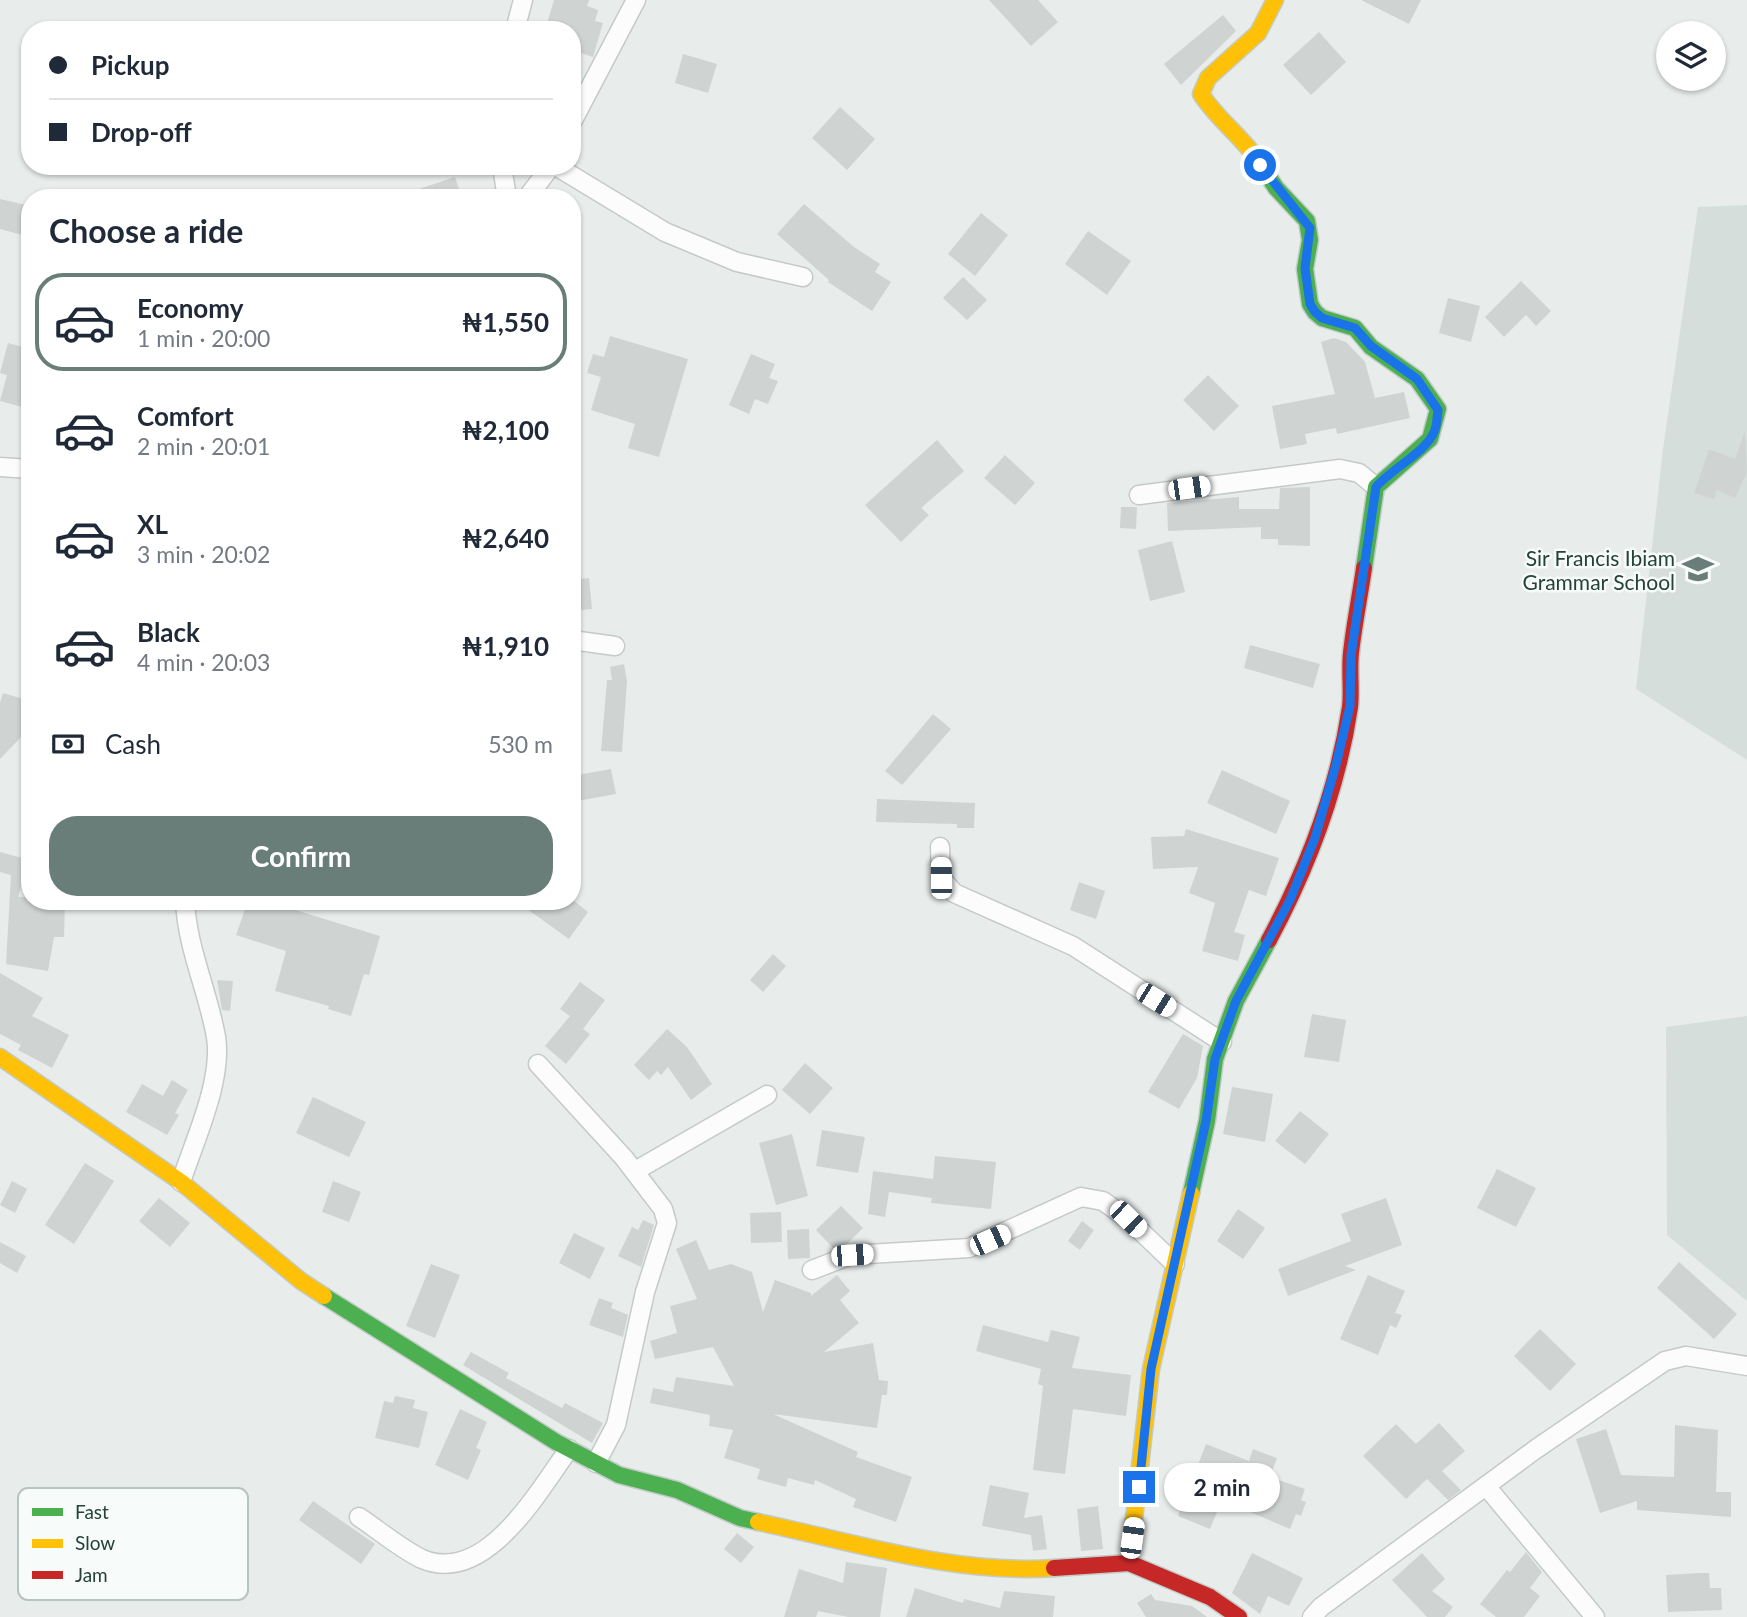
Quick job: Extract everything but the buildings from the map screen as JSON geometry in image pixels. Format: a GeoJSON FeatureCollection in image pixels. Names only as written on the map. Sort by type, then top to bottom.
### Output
{"type":"FeatureCollection","features":[{"type":"Feature","properties":{"kind":"street"},"geometry":{"type":"LineString","coordinates":[[517,21],[523,0]]}},
{"type":"Feature","properties":{"kind":"street"},"geometry":{"type":"LineString","coordinates":[[581,105],[636,0]]}},
{"type":"Feature","properties":{"kind":"street"},"geometry":{"type":"LineString","coordinates":[[1129,1563],[1151,1369],[1206,1121],[1215,1059],[1236,1001],[1290,900],[1315,838],[1336,765],[1350,706],[1351,655],[1376,487],[1388,473],[1426,444],[1434,433],[1438,410],[1417,379],[1371,346],[1355,328],[1322,318],[1315,312],[1310,304],[1305,268],[1310,240],[1307,221],[1276,188],[1245,142],[1213,113],[1201,94],[1208,78],[1258,33],[1275,0]]}},
{"type":"Feature","properties":{"kind":"street"},"geometry":{"type":"LineString","coordinates":[[571,175],[665,232],[737,262],[803,277]]}},
{"type":"Feature","properties":{"kind":"street"},"geometry":{"type":"LineString","coordinates":[[0,467],[21,468]]}},
{"type":"Feature","properties":{"kind":"street"},"geometry":{"type":"LineString","coordinates":[[1139,495],[1314,470],[1359,473],[1376,487]]}},
{"type":"Feature","properties":{"kind":"street"},"geometry":{"type":"LineString","coordinates":[[581,641],[615,646]]}},
{"type":"Feature","properties":{"kind":"street"},"geometry":{"type":"LineString","coordinates":[[940,847],[941,878],[954,893],[1073,946],[1222,1042]]}},
{"type":"Feature","properties":{"kind":"street"},"geometry":{"type":"LineString","coordinates":[[181,1182],[216,1076],[217,1039],[186,924],[185,910]]}},
{"type":"Feature","properties":{"kind":"street"},"geometry":{"type":"LineString","coordinates":[[0,1057],[181,1182],[301,1281],[569,1449],[619,1475],[677,1490],[740,1518],[945,1562],[1031,1570],[1129,1563],[1210,1597],[1239,1617]]}},
{"type":"Feature","properties":{"kind":"street"},"geometry":{"type":"LineString","coordinates":[[538,1064],[635,1171],[663,1209],[667,1223],[645,1292],[616,1425],[596,1463]]}},
{"type":"Feature","properties":{"kind":"street"},"geometry":{"type":"LineString","coordinates":[[635,1171],[767,1095]]}},
{"type":"Feature","properties":{"kind":"street"},"geometry":{"type":"LineString","coordinates":[[812,1270],[852,1255],[969,1248],[1081,1197],[1102,1201],[1111,1207],[1175,1264]]}},
{"type":"Feature","properties":{"kind":"street"},"geometry":{"type":"LineString","coordinates":[[1312,1617],[1321,1607],[1486,1486],[1665,1361],[1686,1356],[1747,1366]]}},
{"type":"Feature","properties":{"kind":"street"},"geometry":{"type":"LineString","coordinates":[[359,1517],[422,1558],[442,1564],[471,1558],[509,1531],[569,1449]]}},
{"type":"Feature","properties":{"kind":"street"},"geometry":{"type":"LineString","coordinates":[[1486,1486],[1595,1617]]}},
{"type":"Feature","properties":{"kind":"shaded area","name":"Sir Francis Ibiam Grammar School"},"geometry":{"type":"Polygon","coordinates":[[[1747,205],[1747,760],[1636,689],[1663,449],[1698,207],[1747,205]]]}},
{"type":"Feature","properties":{"kind":"shaded area"},"geometry":{"type":"Polygon","coordinates":[[[1747,1016],[1747,1301],[1667,1235],[1666,1027],[1747,1016]]]}},
{"type":"Feature","properties":{"kind":"traffic: fast"},"geometry":{"type":"LineString","coordinates":[[1257,159],[1276,188],[1307,221],[1310,240],[1305,269],[1310,304],[1315,312],[1322,318],[1355,328],[1371,347],[1417,379],[1438,409],[1430,439],[1376,487],[1364,568]]}},
{"type":"Feature","properties":{"kind":"traffic: fast"},"geometry":{"type":"LineString","coordinates":[[1191,1193],[1207,1121],[1215,1059],[1236,1001],[1269,940]]}},
{"type":"Feature","properties":{"kind":"traffic: fast"},"geometry":{"type":"LineString","coordinates":[[324,1296],[556,1442],[619,1475],[677,1490],[740,1518],[758,1522]]}},
{"type":"Feature","properties":{"kind":"traffic: slow"},"geometry":{"type":"LineString","coordinates":[[1257,159],[1201,94],[1208,78],[1258,33],[1275,0]]}},
{"type":"Feature","properties":{"kind":"traffic: slow"},"geometry":{"type":"LineString","coordinates":[[0,1057],[181,1182],[301,1281],[324,1296]]}},
{"type":"Feature","properties":{"kind":"traffic: slow"},"geometry":{"type":"LineString","coordinates":[[1129,1563],[1151,1369],[1191,1193]]}},
{"type":"Feature","properties":{"kind":"traffic: slow"},"geometry":{"type":"LineString","coordinates":[[758,1522],[942,1562],[979,1567],[1054,1568]]}},
{"type":"Feature","properties":{"kind":"traffic: jam"},"geometry":{"type":"LineString","coordinates":[[1269,940],[1308,856],[1338,768],[1350,707],[1351,653],[1364,568]]}},
{"type":"Feature","properties":{"kind":"traffic: jam"},"geometry":{"type":"LineString","coordinates":[[1054,1568],[1129,1563],[1210,1597],[1239,1617]]}},
{"type":"Feature","properties":{"kind":"place","name":"Sir Francis Ibiam Grammar School"},"geometry":{"type":"Point","coordinates":[1698,569]}},
{"type":"Feature","properties":{"kind":"route"},"geometry":{"type":"LineString","coordinates":[[1139,1487],[1151,1369],[1206,1121],[1215,1059],[1236,1001],[1290,900],[1315,838],[1336,765],[1350,706],[1351,655],[1376,487],[1388,473],[1426,444],[1434,433],[1438,410],[1417,379],[1371,346],[1355,328],[1322,318],[1315,312],[1310,304],[1305,268],[1310,228],[1260,165]]}}]}
